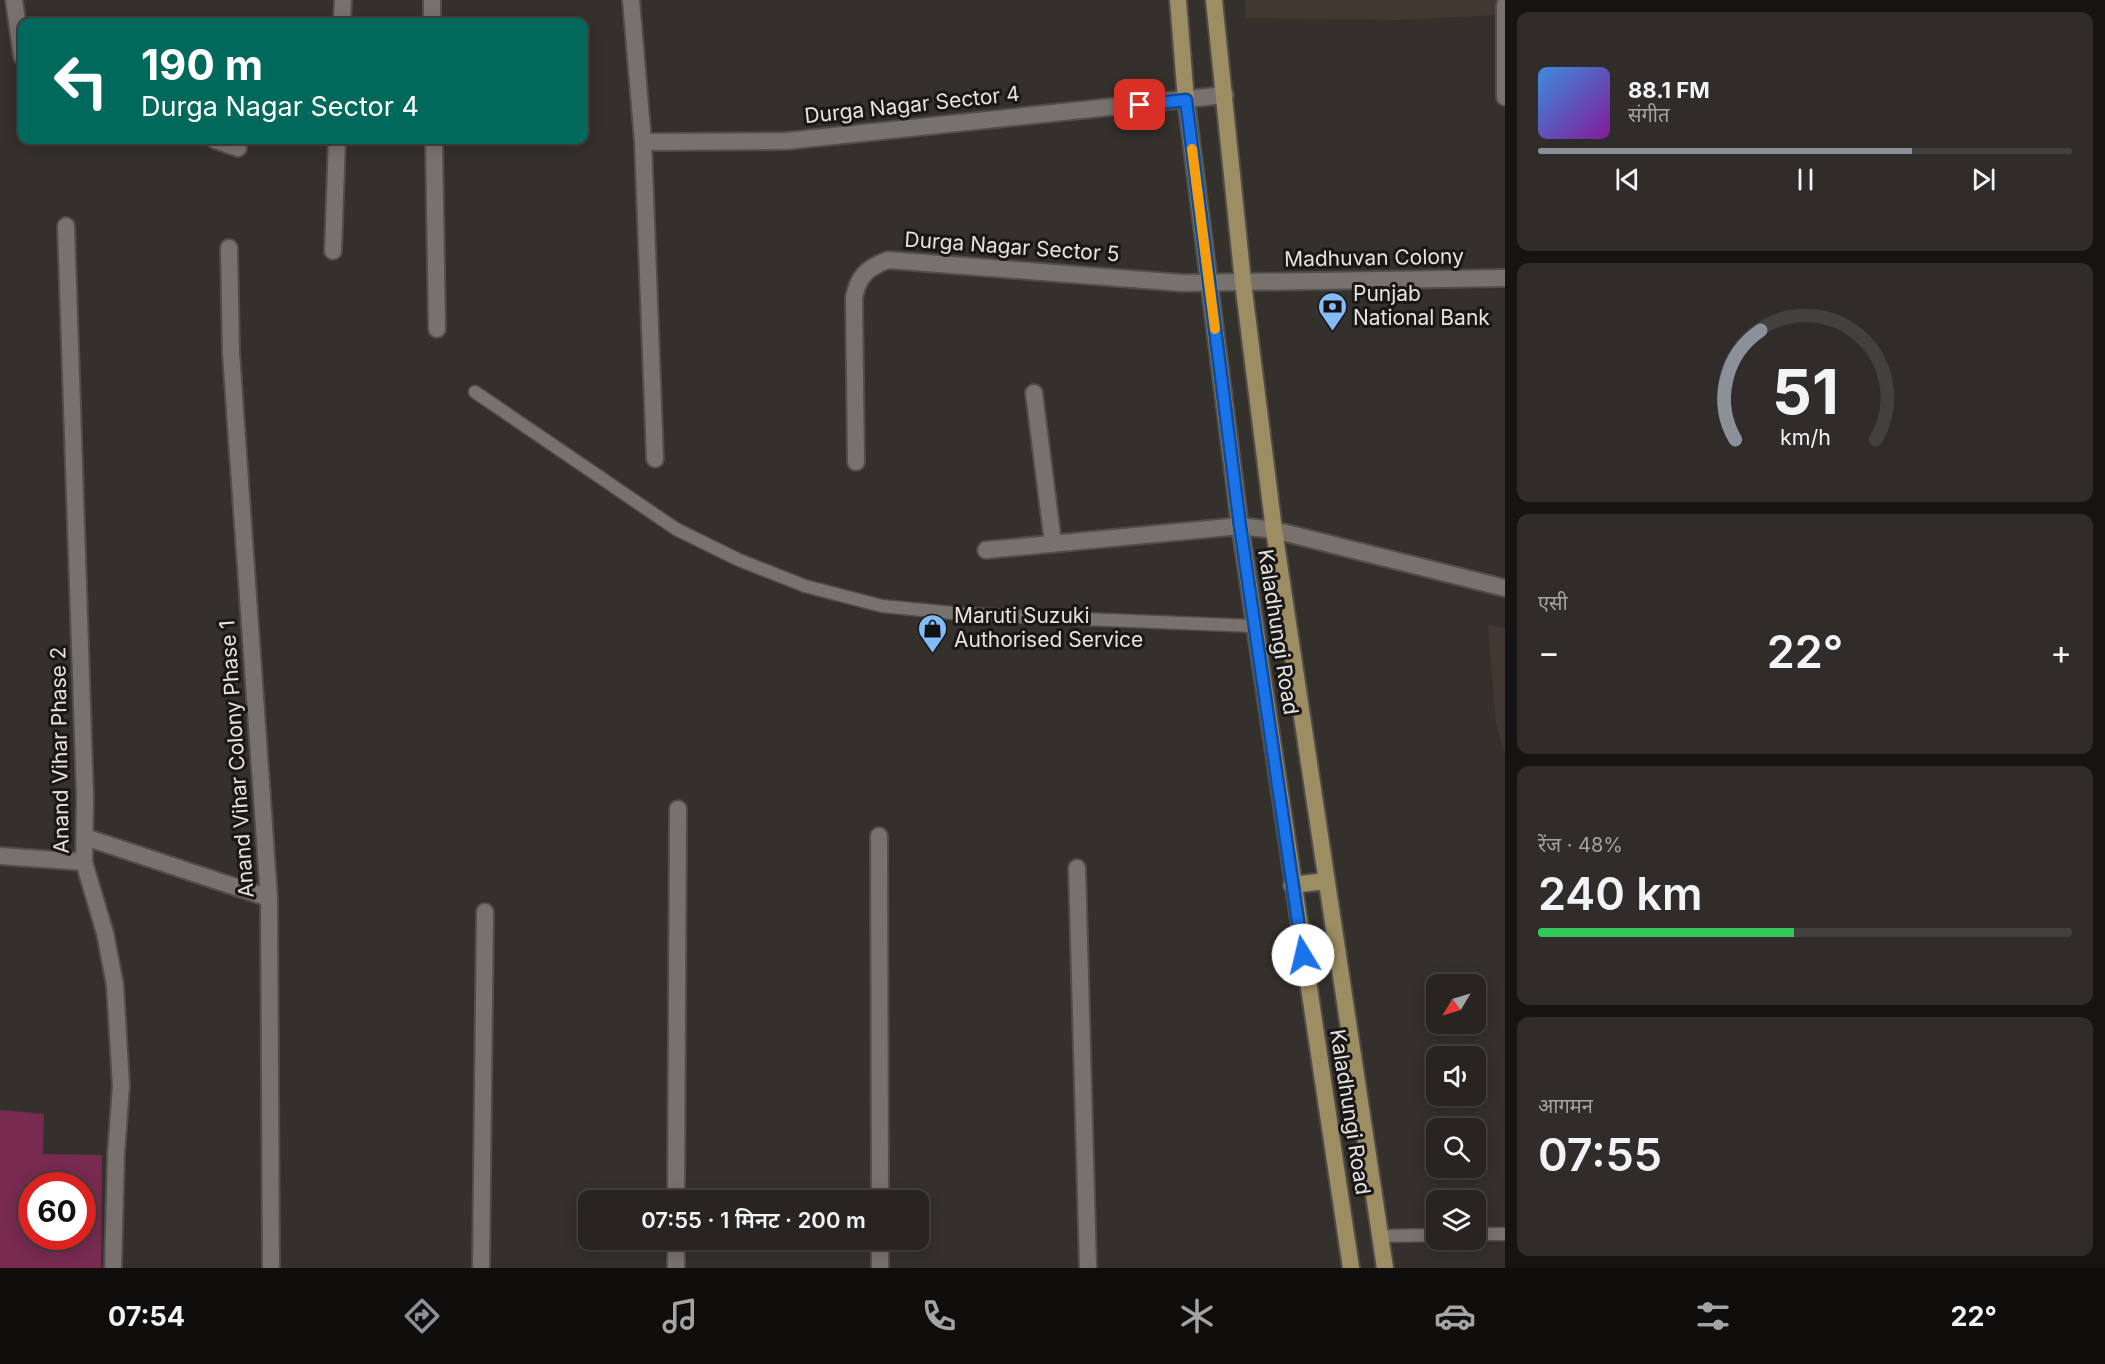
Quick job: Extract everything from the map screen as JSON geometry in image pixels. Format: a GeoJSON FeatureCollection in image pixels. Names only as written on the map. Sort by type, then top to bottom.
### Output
{"type":"FeatureCollection","features":[{"type":"Feature","properties":{"kind":"main road","name":"Kaladhungi Road"},"geometry":{"type":"LineString","coordinates":[[1178,0],[1186,100],[1240,526],[1351,1268]]}},
{"type":"Feature","properties":{"kind":"main road","name":"Kaladhungi Road"},"geometry":{"type":"LineString","coordinates":[[1214,0],[1243,282],[1274,530],[1385,1268]]}},
{"type":"Feature","properties":{"kind":"main road"},"geometry":{"type":"LineString","coordinates":[[1292,885],[1326,881]]}},
{"type":"Feature","properties":{"kind":"street"},"geometry":{"type":"LineString","coordinates":[[14,0],[18,28]]}},
{"type":"Feature","properties":{"kind":"street"},"geometry":{"type":"LineString","coordinates":[[342,18],[343,0]]}},
{"type":"Feature","properties":{"kind":"street"},"geometry":{"type":"LineString","coordinates":[[432,0],[432,18]]}},
{"type":"Feature","properties":{"kind":"street"},"geometry":{"type":"LineString","coordinates":[[631,0],[643,142],[655,459]]}},
{"type":"Feature","properties":{"kind":"street"},"geometry":{"type":"LineString","coordinates":[[1505,5],[1505,97]]}},
{"type":"Feature","properties":{"kind":"street","name":"Durga Nagar Sector 4"},"geometry":{"type":"LineString","coordinates":[[643,142],[786,141],[1225,95]]}},
{"type":"Feature","properties":{"kind":"street"},"geometry":{"type":"LineString","coordinates":[[226,144],[238,148]]}},
{"type":"Feature","properties":{"kind":"street"},"geometry":{"type":"LineString","coordinates":[[333,251],[337,144]]}},
{"type":"Feature","properties":{"kind":"street"},"geometry":{"type":"LineString","coordinates":[[434,144],[437,329]]}},
{"type":"Feature","properties":{"kind":"street","name":"Anand Vihar Phase 2"},"geometry":{"type":"LineString","coordinates":[[66,226],[84,862],[105,933],[115,985],[121,1086],[116,1154],[113,1268]]}},
{"type":"Feature","properties":{"kind":"street","name":"Anand Vihar Colony Phase 1"},"geometry":{"type":"LineString","coordinates":[[229,248],[231,353],[269,898],[270,1268]]}},
{"type":"Feature","properties":{"kind":"street","name":"Durga Nagar Sector 5"},"geometry":{"type":"LineString","coordinates":[[856,462],[854,298],[857,281],[871,266],[888,260],[1209,283]]}},
{"type":"Feature","properties":{"kind":"street","name":"Madhuvan Colony"},"geometry":{"type":"LineString","coordinates":[[1209,283],[1505,278]]}},
{"type":"Feature","properties":{"kind":"street"},"geometry":{"type":"LineString","coordinates":[[1034,393],[1053,543]]}},
{"type":"Feature","properties":{"kind":"street"},"geometry":{"type":"LineString","coordinates":[[986,550],[1240,526],[1274,530],[1505,588]]}},
{"type":"Feature","properties":{"kind":"street"},"geometry":{"type":"LineString","coordinates":[[676,1190],[678,809]]}},
{"type":"Feature","properties":{"kind":"street"},"geometry":{"type":"LineString","coordinates":[[879,836],[880,1190]]}},
{"type":"Feature","properties":{"kind":"street"},"geometry":{"type":"LineString","coordinates":[[85,837],[269,898]]}},
{"type":"Feature","properties":{"kind":"street"},"geometry":{"type":"LineString","coordinates":[[0,856],[84,862]]}},
{"type":"Feature","properties":{"kind":"street"},"geometry":{"type":"LineString","coordinates":[[1077,868],[1088,1268]]}},
{"type":"Feature","properties":{"kind":"street"},"geometry":{"type":"LineString","coordinates":[[481,1268],[485,912]]}},
{"type":"Feature","properties":{"kind":"street"},"geometry":{"type":"LineString","coordinates":[[676,1250],[676,1268]]}},
{"type":"Feature","properties":{"kind":"street"},"geometry":{"type":"LineString","coordinates":[[880,1250],[880,1268]]}},
{"type":"Feature","properties":{"kind":"lane"},"geometry":{"type":"LineString","coordinates":[[475,392],[676,528],[739,560],[805,586],[882,606],[963,614],[1254,626]]}},
{"type":"Feature","properties":{"kind":"lane"},"geometry":{"type":"LineString","coordinates":[[1486,1234],[1505,1234]]}},
{"type":"Feature","properties":{"kind":"lane"},"geometry":{"type":"LineString","coordinates":[[1380,1236],[1426,1235]]}},
{"type":"Feature","properties":{"kind":"shaded area"},"geometry":{"type":"Polygon","coordinates":[[[1245,0],[1498,0],[1499,15],[1398,20],[1246,18],[1245,0]]]}},
{"type":"Feature","properties":{"kind":"shaded area"},"geometry":{"type":"Polygon","coordinates":[[[1488,625],[1505,628],[1505,755],[1496,724],[1488,625]]]}},
{"type":"Feature","properties":{"kind":"shaded area"},"geometry":{"type":"Polygon","coordinates":[[[0,1110],[44,1114],[43,1154],[102,1155],[101,1268],[0,1268],[0,1110]]]}},
{"type":"Feature","properties":{"kind":"slow traffic"},"geometry":{"type":"LineString","coordinates":[[1192,149],[1215,329]]}},
{"type":"Feature","properties":{"kind":"place","name":"Punjab National Bank"},"geometry":{"type":"Point","coordinates":[1332,332]}},
{"type":"Feature","properties":{"kind":"place","name":"Maruti Suzuki Authorised Service"},"geometry":{"type":"Point","coordinates":[933,654]}},
{"type":"Feature","properties":{"kind":"route"},"geometry":{"type":"LineString","coordinates":[[1140,105],[1186,100],[1240,526],[1303,955]]}}]}
